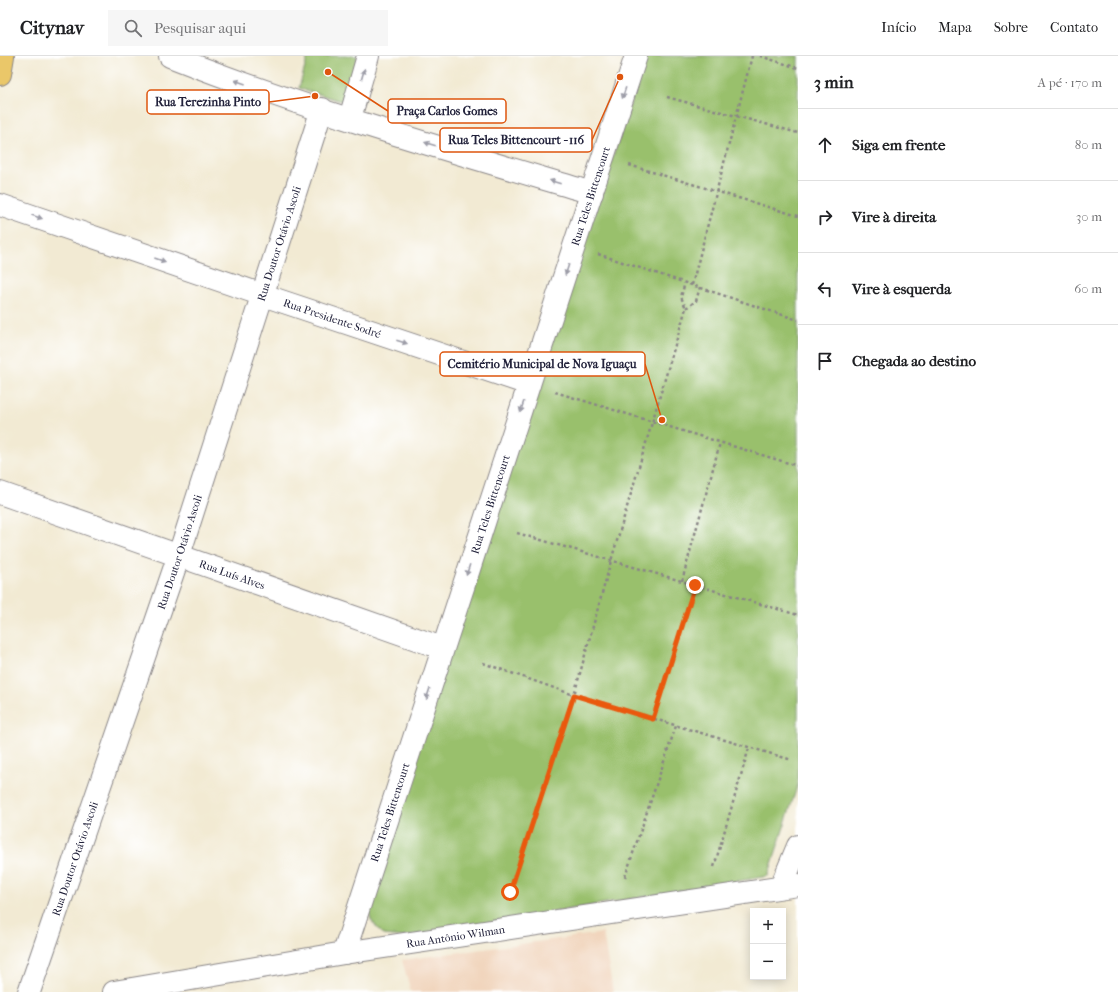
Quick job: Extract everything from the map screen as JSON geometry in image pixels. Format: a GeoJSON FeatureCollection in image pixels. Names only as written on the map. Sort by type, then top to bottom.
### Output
{"type":"FeatureCollection","features":[{"type":"Feature","properties":{"kind":"main road"},"geometry":{"type":"LineString","coordinates":[[0,74],[2,56]]}},
{"type":"Feature","properties":{"kind":"street"},"geometry":{"type":"LineString","coordinates":[[170,56],[209,71],[322,109],[592,193]]}},
{"type":"Feature","properties":{"kind":"street"},"geometry":{"type":"LineString","coordinates":[[350,118],[368,56]]}},
{"type":"Feature","properties":{"kind":"street","name":"Rua Teles Bittencourt"},"geometry":{"type":"LineString","coordinates":[[344,953],[442,648],[636,56]]}},
{"type":"Feature","properties":{"kind":"street","name":"Rua Doutor Otávio Ascoli"},"geometry":{"type":"LineString","coordinates":[[29,992],[179,556],[322,109]]}},
{"type":"Feature","properties":{"kind":"street","name":"Rua Presidente Sodré"},"geometry":{"type":"LineString","coordinates":[[0,205],[262,295],[529,384]]}},
{"type":"Feature","properties":{"kind":"street","name":"Rua Luís Alves"},"geometry":{"type":"LineString","coordinates":[[0,493],[442,648]]}},
{"type":"Feature","properties":{"kind":"street"},"geometry":{"type":"LineString","coordinates":[[790,886],[798,846]]}},
{"type":"Feature","properties":{"kind":"street","name":"Rua Antônio Wilman"},"geometry":{"type":"LineString","coordinates":[[114,992],[344,953],[790,886]]}},
{"type":"Feature","properties":{"kind":"path"},"geometry":{"type":"LineString","coordinates":[[692,285],[752,56]]}},
{"type":"Feature","properties":{"kind":"path"},"geometry":{"type":"LineString","coordinates":[[760,56],[798,68]]}},
{"type":"Feature","properties":{"kind":"path"},"geometry":{"type":"LineString","coordinates":[[666,97],[798,133]]}},
{"type":"Feature","properties":{"kind":"path"},"geometry":{"type":"LineString","coordinates":[[629,164],[798,216]]}},
{"type":"Feature","properties":{"kind":"path"},"geometry":{"type":"LineString","coordinates":[[598,254],[798,320]]}},
{"type":"Feature","properties":{"kind":"path"},"geometry":{"type":"LineString","coordinates":[[510,892],[574,695],[611,561],[686,308],[681,296],[685,282]]}},
{"type":"Feature","properties":{"kind":"path"},"geometry":{"type":"LineString","coordinates":[[686,308],[696,302],[700,287]]}},
{"type":"Feature","properties":{"kind":"path"},"geometry":{"type":"LineString","coordinates":[[555,392],[798,466]]}},
{"type":"Feature","properties":{"kind":"path"},"geometry":{"type":"LineString","coordinates":[[682,581],[720,443]]}},
{"type":"Feature","properties":{"kind":"path"},"geometry":{"type":"LineString","coordinates":[[517,533],[798,615]]}},
{"type":"Feature","properties":{"kind":"path"},"geometry":{"type":"LineString","coordinates":[[653,719],[695,585]]}},
{"type":"Feature","properties":{"kind":"path"},"geometry":{"type":"LineString","coordinates":[[483,663],[574,695],[792,760]]}},
{"type":"Feature","properties":{"kind":"path"},"geometry":{"type":"LineString","coordinates":[[625,877],[676,726]]}},
{"type":"Feature","properties":{"kind":"path"},"geometry":{"type":"LineString","coordinates":[[714,868],[749,748]]}},
{"type":"Feature","properties":{"kind":"shaded area"},"geometry":{"type":"Polygon","coordinates":[[[603,933],[613,992],[411,992],[402,960],[603,933]]]}},
{"type":"Feature","properties":{"kind":"green space"},"geometry":{"type":"Polygon","coordinates":[[[308,56],[358,56],[344,102],[299,88],[308,56]]]}},
{"type":"Feature","properties":{"kind":"green space"},"geometry":{"type":"Polygon","coordinates":[[[646,56],[798,56],[798,784],[768,876],[403,937],[383,935],[371,920],[367,903],[646,56]]]}},
{"type":"Feature","properties":{"kind":"place","name":"Praça Carlos Gomes"},"geometry":{"type":"Point","coordinates":[328,72]}},
{"type":"Feature","properties":{"kind":"place","name":"Rua Teles Bittencourt - 116"},"geometry":{"type":"Point","coordinates":[620,77]}},
{"type":"Feature","properties":{"kind":"place","name":"Rua Terezinha Pinto"},"geometry":{"type":"Point","coordinates":[315,96]}},
{"type":"Feature","properties":{"kind":"place","name":"Cemitério Municipal de Nova Iguaçu"},"geometry":{"type":"Point","coordinates":[662,420]}},
{"type":"Feature","properties":{"kind":"route"},"geometry":{"type":"LineString","coordinates":[[510,892],[574,695],[653,719],[695,585]]}}]}
